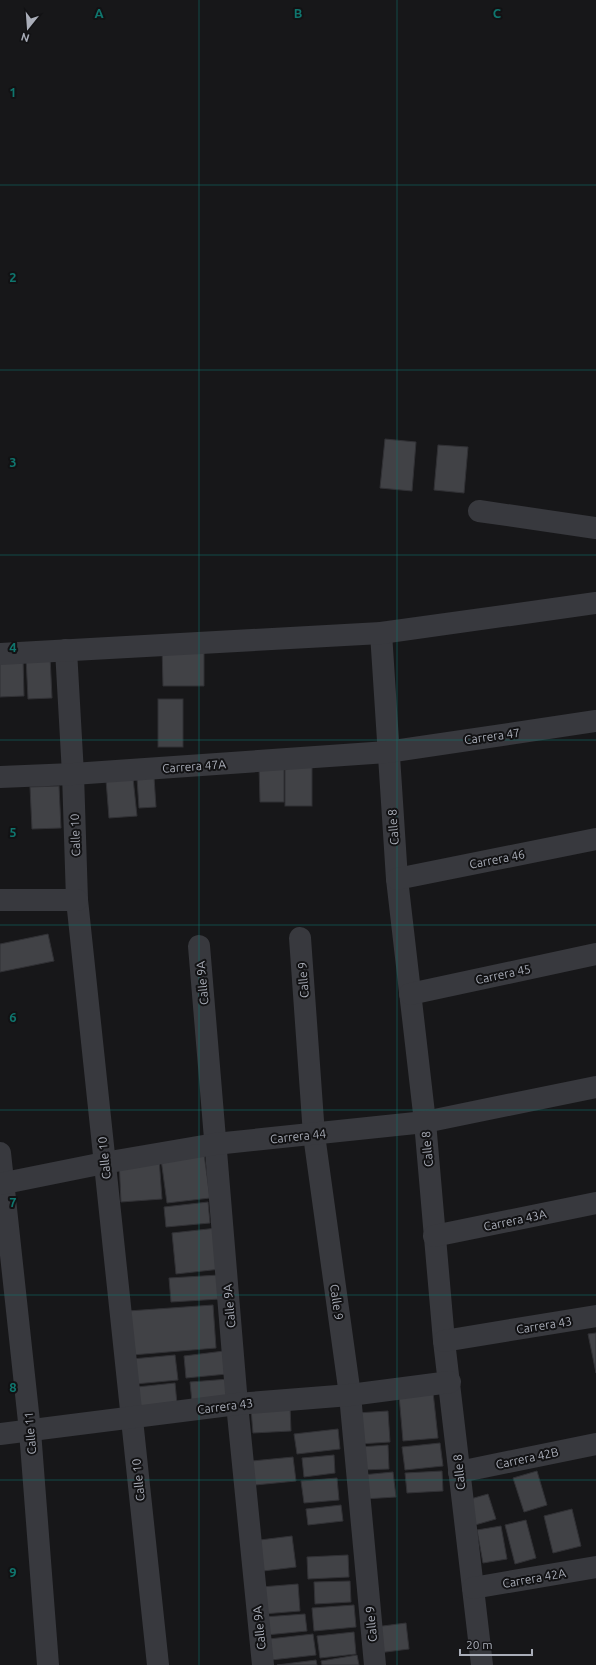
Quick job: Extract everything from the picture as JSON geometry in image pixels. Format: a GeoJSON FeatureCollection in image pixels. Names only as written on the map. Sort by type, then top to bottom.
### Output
{"type":"FeatureCollection","features":[{"type":"Feature","properties":{"kind":"street"},"geometry":{"type":"LineString","coordinates":[[479,511],[596,528]]}},
{"type":"Feature","properties":{"kind":"street"},"geometry":{"type":"LineString","coordinates":[[0,654],[381,633],[596,603]]}},
{"type":"Feature","properties":{"kind":"street","name":"Calle 8"},"geometry":{"type":"LineString","coordinates":[[381,633],[387,752],[397,879],[425,1122],[444,1341],[482,1665]]}},
{"type":"Feature","properties":{"kind":"street","name":"Calle 10"},"geometry":{"type":"LineString","coordinates":[[66,650],[74,774],[77,900],[158,1665]]}},
{"type":"Feature","properties":{"kind":"street","name":"Carrera 47"},"geometry":{"type":"LineString","coordinates":[[387,752],[596,721]]}},
{"type":"Feature","properties":{"kind":"street","name":"Carrera 47A"},"geometry":{"type":"LineString","coordinates":[[0,777],[74,774],[387,752]]}},
{"type":"Feature","properties":{"kind":"street","name":"Carrera 46"},"geometry":{"type":"LineString","coordinates":[[397,879],[596,839]]}},
{"type":"Feature","properties":{"kind":"street"},"geometry":{"type":"LineString","coordinates":[[0,900],[77,900]]}},
{"type":"Feature","properties":{"kind":"street","name":"Calle 9"},"geometry":{"type":"LineString","coordinates":[[300,938],[314,1135],[350,1395],[375,1665]]}},
{"type":"Feature","properties":{"kind":"street","name":"Calle 9A"},"geometry":{"type":"LineString","coordinates":[[199,946],[237,1404],[263,1665]]}},
{"type":"Feature","properties":{"kind":"street","name":"Carrera 45"},"geometry":{"type":"LineString","coordinates":[[410,994],[596,954]]}},
{"type":"Feature","properties":{"kind":"street","name":"Carrera 44"},"geometry":{"type":"LineString","coordinates":[[2,1184],[104,1162],[215,1144],[314,1135],[425,1122],[596,1087]]}},
{"type":"Feature","properties":{"kind":"street","name":"Calle 11"},"geometry":{"type":"LineString","coordinates":[[0,1153],[2,1184],[30,1431],[48,1665]]}},
{"type":"Feature","properties":{"kind":"street","name":"Carrera 43A"},"geometry":{"type":"LineString","coordinates":[[434,1236],[596,1203]]}},
{"type":"Feature","properties":{"kind":"street","name":"Carrera 43"},"geometry":{"type":"LineString","coordinates":[[444,1341],[596,1316]]}},
{"type":"Feature","properties":{"kind":"street","name":"Carrera 43"},"geometry":{"type":"LineString","coordinates":[[0,1434],[237,1404],[350,1395],[450,1382]]}},
{"type":"Feature","properties":{"kind":"street","name":"Carrera 42B"},"geometry":{"type":"LineString","coordinates":[[459,1472],[596,1444]]}},
{"type":"Feature","properties":{"kind":"street","name":"Carrera 42A"},"geometry":{"type":"LineString","coordinates":[[473,1588],[596,1567]]}},
{"type":"Feature","properties":{"kind":"building"},"geometry":{"type":"Polygon","coordinates":[[[385,439],[416,442],[412,491],[380,488],[385,439]]]}},
{"type":"Feature","properties":{"kind":"building"},"geometry":{"type":"Polygon","coordinates":[[[438,445],[468,447],[464,493],[434,490],[438,445]]]}},
{"type":"Feature","properties":{"kind":"building"},"geometry":{"type":"Polygon","coordinates":[[[162,645],[204,645],[204,686],[163,686],[162,645]]]}},
{"type":"Feature","properties":{"kind":"building"},"geometry":{"type":"Polygon","coordinates":[[[50,656],[52,698],[28,699],[26,657],[50,656]]]}},
{"type":"Feature","properties":{"kind":"building"},"geometry":{"type":"Polygon","coordinates":[[[23,659],[24,696],[0,697],[0,660],[23,659]]]}},
{"type":"Feature","properties":{"kind":"building"},"geometry":{"type":"Polygon","coordinates":[[[158,699],[183,699],[183,747],[158,747],[158,699]]]}},
{"type":"Feature","properties":{"kind":"building"},"geometry":{"type":"Polygon","coordinates":[[[285,764],[312,764],[312,806],[285,806],[285,764]]]}},
{"type":"Feature","properties":{"kind":"building"},"geometry":{"type":"Polygon","coordinates":[[[259,765],[284,765],[284,802],[260,802],[259,765]]]}},
{"type":"Feature","properties":{"kind":"building"},"geometry":{"type":"Polygon","coordinates":[[[154,777],[156,807],[139,808],[137,778],[154,777]]]}},
{"type":"Feature","properties":{"kind":"building"},"geometry":{"type":"Polygon","coordinates":[[[133,778],[137,816],[109,818],[106,780],[133,778]]]}},
{"type":"Feature","properties":{"kind":"building"},"geometry":{"type":"Polygon","coordinates":[[[59,786],[61,828],[32,829],[30,787],[59,786]]]}},
{"type":"Feature","properties":{"kind":"building"},"geometry":{"type":"Polygon","coordinates":[[[48,934],[54,961],[0,972],[0,944],[48,934]]]}},
{"type":"Feature","properties":{"kind":"building"},"geometry":{"type":"Polygon","coordinates":[[[204,1154],[210,1198],[167,1203],[161,1159],[204,1154]]]}},
{"type":"Feature","properties":{"kind":"building"},"geometry":{"type":"Polygon","coordinates":[[[159,1158],[162,1199],[121,1202],[119,1160],[159,1158]]]}},
{"type":"Feature","properties":{"kind":"building"},"geometry":{"type":"Polygon","coordinates":[[[208,1202],[210,1223],[166,1227],[164,1207],[208,1202]]]}},
{"type":"Feature","properties":{"kind":"building"},"geometry":{"type":"Polygon","coordinates":[[[217,1228],[221,1269],[176,1274],[172,1233],[217,1228]]]}},
{"type":"Feature","properties":{"kind":"building"},"geometry":{"type":"Polygon","coordinates":[[[219,1275],[220,1299],[171,1302],[169,1278],[219,1275]]]}},
{"type":"Feature","properties":{"kind":"building"},"geometry":{"type":"Polygon","coordinates":[[[213,1305],[216,1348],[132,1355],[128,1311],[213,1305]]]}},
{"type":"Feature","properties":{"kind":"building"},"geometry":{"type":"Polygon","coordinates":[[[596,1333],[596,1373],[588,1334],[596,1333]]]}},
{"type":"Feature","properties":{"kind":"building"},"geometry":{"type":"Polygon","coordinates":[[[224,1351],[227,1374],[186,1378],[184,1356],[224,1351]]]}},
{"type":"Feature","properties":{"kind":"building"},"geometry":{"type":"Polygon","coordinates":[[[175,1355],[178,1380],[135,1384],[132,1359],[175,1355]]]}},
{"type":"Feature","properties":{"kind":"building"},"geometry":{"type":"Polygon","coordinates":[[[229,1379],[231,1398],[192,1402],[190,1382],[229,1379]]]}},
{"type":"Feature","properties":{"kind":"building"},"geometry":{"type":"Polygon","coordinates":[[[175,1383],[177,1404],[139,1408],[137,1387],[175,1383]]]}},
{"type":"Feature","properties":{"kind":"building"},"geometry":{"type":"Polygon","coordinates":[[[433,1392],[438,1438],[403,1441],[399,1395],[433,1392]]]}},
{"type":"Feature","properties":{"kind":"building"},"geometry":{"type":"Polygon","coordinates":[[[290,1406],[291,1431],[253,1433],[251,1409],[290,1406]]]}},
{"type":"Feature","properties":{"kind":"building"},"geometry":{"type":"Polygon","coordinates":[[[388,1411],[390,1442],[359,1444],[357,1413],[388,1411]]]}},
{"type":"Feature","properties":{"kind":"building"},"geometry":{"type":"Polygon","coordinates":[[[338,1429],[340,1449],[297,1454],[294,1434],[338,1429]]]}},
{"type":"Feature","properties":{"kind":"building"},"geometry":{"type":"Polygon","coordinates":[[[440,1443],[443,1466],[405,1470],[402,1447],[440,1443]]]}},
{"type":"Feature","properties":{"kind":"building"},"geometry":{"type":"Polygon","coordinates":[[[388,1445],[389,1469],[362,1470],[360,1447],[388,1445]]]}},
{"type":"Feature","properties":{"kind":"building"},"geometry":{"type":"Polygon","coordinates":[[[334,1455],[335,1473],[304,1477],[302,1458],[334,1455]]]}},
{"type":"Feature","properties":{"kind":"building"},"geometry":{"type":"Polygon","coordinates":[[[293,1457],[296,1481],[255,1485],[252,1461],[293,1457]]]}},
{"type":"Feature","properties":{"kind":"building"},"geometry":{"type":"Polygon","coordinates":[[[442,1471],[443,1491],[407,1493],[405,1473],[442,1471]]]}},
{"type":"Feature","properties":{"kind":"building"},"geometry":{"type":"Polygon","coordinates":[[[537,1471],[547,1505],[524,1512],[513,1478],[537,1471]]]}},
{"type":"Feature","properties":{"kind":"building"},"geometry":{"type":"Polygon","coordinates":[[[393,1472],[396,1497],[364,1499],[362,1475],[393,1472]]]}},
{"type":"Feature","properties":{"kind":"building"},"geometry":{"type":"Polygon","coordinates":[[[337,1478],[339,1500],[304,1503],[301,1481],[337,1478]]]}},
{"type":"Feature","properties":{"kind":"building"},"geometry":{"type":"Polygon","coordinates":[[[488,1494],[496,1519],[475,1525],[467,1500],[488,1494]]]}},
{"type":"Feature","properties":{"kind":"building"},"geometry":{"type":"Polygon","coordinates":[[[341,1505],[343,1521],[308,1525],[306,1509],[341,1505]]]}},
{"type":"Feature","properties":{"kind":"building"},"geometry":{"type":"Polygon","coordinates":[[[572,1509],[581,1546],[553,1553],[544,1516],[572,1509]]]}},
{"type":"Feature","properties":{"kind":"building"},"geometry":{"type":"Polygon","coordinates":[[[526,1520],[536,1558],[515,1564],[505,1525],[526,1520]]]}},
{"type":"Feature","properties":{"kind":"building"},"geometry":{"type":"Polygon","coordinates":[[[501,1526],[507,1559],[483,1563],[477,1530],[501,1526]]]}},
{"type":"Feature","properties":{"kind":"building"},"geometry":{"type":"Polygon","coordinates":[[[292,1536],[296,1567],[263,1571],[260,1540],[292,1536]]]}},
{"type":"Feature","properties":{"kind":"building"},"geometry":{"type":"Polygon","coordinates":[[[348,1555],[349,1577],[308,1579],[307,1557],[348,1555]]]}},
{"type":"Feature","properties":{"kind":"building"},"geometry":{"type":"Polygon","coordinates":[[[350,1581],[351,1602],[315,1604],[314,1582],[350,1581]]]}},
{"type":"Feature","properties":{"kind":"building"},"geometry":{"type":"Polygon","coordinates":[[[298,1584],[300,1611],[263,1614],[261,1587],[298,1584]]]}},
{"type":"Feature","properties":{"kind":"building"},"geometry":{"type":"Polygon","coordinates":[[[354,1605],[356,1627],[314,1631],[312,1608],[354,1605]]]}},
{"type":"Feature","properties":{"kind":"building"},"geometry":{"type":"Polygon","coordinates":[[[305,1614],[307,1631],[266,1635],[264,1617],[305,1614]]]}},
{"type":"Feature","properties":{"kind":"building"},"geometry":{"type":"Polygon","coordinates":[[[406,1623],[409,1649],[378,1653],[375,1627],[406,1623]]]}},
{"type":"Feature","properties":{"kind":"building"},"geometry":{"type":"Polygon","coordinates":[[[354,1632],[356,1654],[320,1658],[317,1636],[354,1632]]]}},
{"type":"Feature","properties":{"kind":"building"},"geometry":{"type":"Polygon","coordinates":[[[313,1634],[316,1655],[271,1660],[269,1639],[313,1634]]]}},
{"type":"Feature","properties":{"kind":"building"},"geometry":{"type":"Polygon","coordinates":[[[357,1655],[359,1665],[322,1665],[321,1661],[357,1655]]]}},
{"type":"Feature","properties":{"kind":"building"},"geometry":{"type":"Polygon","coordinates":[[[316,1660],[317,1665],[277,1665],[316,1660]]]}}]}
